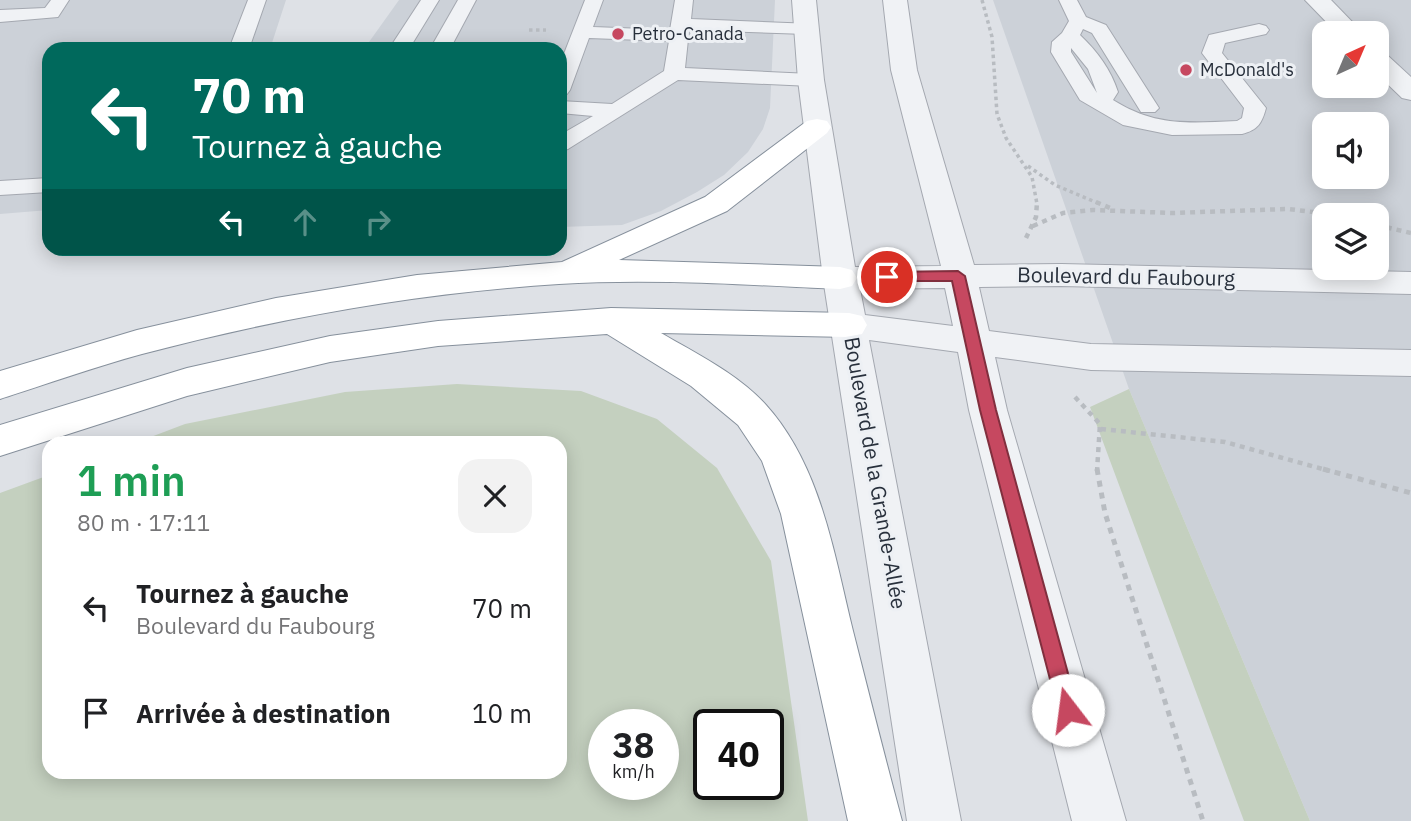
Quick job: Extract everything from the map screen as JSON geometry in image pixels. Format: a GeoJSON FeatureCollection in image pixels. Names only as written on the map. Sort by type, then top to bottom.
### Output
{"type":"FeatureCollection","features":[{"type":"Feature","properties":{"kind":"highway"},"geometry":{"type":"LineString","coordinates":[[561,273],[716,204],[817,127]]}},
{"type":"Feature","properties":{"kind":"highway"},"geometry":{"type":"LineString","coordinates":[[0,386],[166,336],[288,307],[421,285],[561,273],[840,278]]}},
{"type":"Feature","properties":{"kind":"highway"},"geometry":{"type":"LineString","coordinates":[[611,320],[716,384],[735,399],[752,415],[779,456],[801,514],[875,821]]}},
{"type":"Feature","properties":{"kind":"highway"},"geometry":{"type":"LineString","coordinates":[[0,442],[157,388],[311,353],[449,332],[611,320],[849,325]]}},
{"type":"Feature","properties":{"kind":"street","name":"Boulevard de la Grande-Allée"},"geometry":{"type":"LineString","coordinates":[[804,0],[817,127],[840,278],[934,821]]}},
{"type":"Feature","properties":{"kind":"street"},"geometry":{"type":"LineString","coordinates":[[894,0],[904,70],[952,238],[971,339],[1099,821]]}},
{"type":"Feature","properties":{"kind":"street"},"geometry":{"type":"LineString","coordinates":[[1317,0],[1339,21]]}},
{"type":"Feature","properties":{"kind":"street"},"geometry":{"type":"LineString","coordinates":[[1390,72],[1411,92]]}},
{"type":"Feature","properties":{"kind":"street","name":"Boulevard du Faubourg"},"geometry":{"type":"LineString","coordinates":[[840,278],[1075,275],[1411,283]]}},
{"type":"Feature","properties":{"kind":"street"},"geometry":{"type":"LineString","coordinates":[[849,325],[971,339],[1091,357],[1411,363]]}},
{"type":"Feature","properties":{"kind":"lane"},"geometry":{"type":"LineString","coordinates":[[0,16],[11,0]]}},
{"type":"Feature","properties":{"kind":"lane"},"geometry":{"type":"LineString","coordinates":[[0,16],[51,13],[60,0]]}},
{"type":"Feature","properties":{"kind":"lane"},"geometry":{"type":"LineString","coordinates":[[242,42],[257,0]]}},
{"type":"Feature","properties":{"kind":"lane"},"geometry":{"type":"LineString","coordinates":[[403,42],[430,0]]}},
{"type":"Feature","properties":{"kind":"lane"},"geometry":{"type":"LineString","coordinates":[[444,42],[467,0]]}},
{"type":"Feature","properties":{"kind":"lane"},"geometry":{"type":"LineString","coordinates":[[567,72],[594,0]]}},
{"type":"Feature","properties":{"kind":"lane"},"geometry":{"type":"LineString","coordinates":[[674,74],[684,0]]}},
{"type":"Feature","properties":{"kind":"lane"},"geometry":{"type":"LineString","coordinates":[[1068,0],[1074,29]]}},
{"type":"Feature","properties":{"kind":"lane"},"geometry":{"type":"LineString","coordinates":[[582,32],[806,28]]}},
{"type":"Feature","properties":{"kind":"lane"},"geometry":{"type":"LineString","coordinates":[[1148,108],[1100,29],[1074,29],[1062,42],[1061,52],[1087,96],[1102,101],[1130,119],[1149,126],[1167,128],[1242,127],[1252,121],[1255,108],[1212,53],[1212,44],[1216,39],[1259,30]]}},
{"type":"Feature","properties":{"kind":"lane"},"geometry":{"type":"LineString","coordinates":[[567,141],[674,74],[811,80]]}},
{"type":"Feature","properties":{"kind":"lane"},"geometry":{"type":"LineString","coordinates":[[567,108],[616,111]]}},
{"type":"Feature","properties":{"kind":"lane"},"geometry":{"type":"LineString","coordinates":[[0,188],[42,185]]}},
{"type":"Feature","properties":{"kind":"path"},"geometry":{"type":"LineString","coordinates":[[982,0],[992,37],[997,114],[1006,138],[1032,177],[1037,199],[1032,226],[1025,237]]}},
{"type":"Feature","properties":{"kind":"path"},"geometry":{"type":"LineString","coordinates":[[1020,158],[1055,185],[1117,211]]}},
{"type":"Feature","properties":{"kind":"path"},"geometry":{"type":"LineString","coordinates":[[1032,226],[1063,213],[1288,209],[1312,212]]}},
{"type":"Feature","properties":{"kind":"path"},"geometry":{"type":"LineString","coordinates":[[1389,228],[1411,233]]}},
{"type":"Feature","properties":{"kind":"path"},"geometry":{"type":"LineString","coordinates":[[1075,397],[1097,418],[1101,429],[1097,471],[1105,513],[1203,821]]}},
{"type":"Feature","properties":{"kind":"path"},"geometry":{"type":"LineString","coordinates":[[1101,429],[1225,442],[1411,493]]}},
{"type":"Feature","properties":{"kind":"shaded area"},"geometry":{"type":"Polygon","coordinates":[[[0,0],[286,0],[272,42],[42,42],[42,211],[0,214],[0,0]]]}},
{"type":"Feature","properties":{"kind":"shaded area"},"geometry":{"type":"Polygon","coordinates":[[[399,0],[775,0],[770,108],[763,129],[748,152],[724,175],[697,192],[661,211],[622,225],[567,227],[567,42],[369,42],[399,0]]]}},
{"type":"Feature","properties":{"kind":"shaded area"},"geometry":{"type":"Polygon","coordinates":[[[993,0],[1411,0],[1411,821],[1310,821],[1129,389],[993,0]]]}},
{"type":"Feature","properties":{"kind":"green space"},"geometry":{"type":"Polygon","coordinates":[[[457,384],[581,391],[657,419],[717,468],[771,561],[808,821],[0,821],[0,493],[42,478],[42,779],[567,779],[567,436],[153,436],[185,424],[345,392],[457,384]]]}},
{"type":"Feature","properties":{"kind":"green space"},"geometry":{"type":"Polygon","coordinates":[[[1129,389],[1310,821],[1244,821],[1090,407],[1129,389]]]}},
{"type":"Feature","properties":{"kind":"place","name":"Petro-Canada"},"geometry":{"type":"Point","coordinates":[618,34]}},
{"type":"Feature","properties":{"kind":"place","name":"McDonald's"},"geometry":{"type":"Point","coordinates":[1186,70]}},
{"type":"Feature","properties":{"kind":"route"},"geometry":{"type":"LineString","coordinates":[[887,277],[958,276],[988,410],[1068,710]]}}]}
